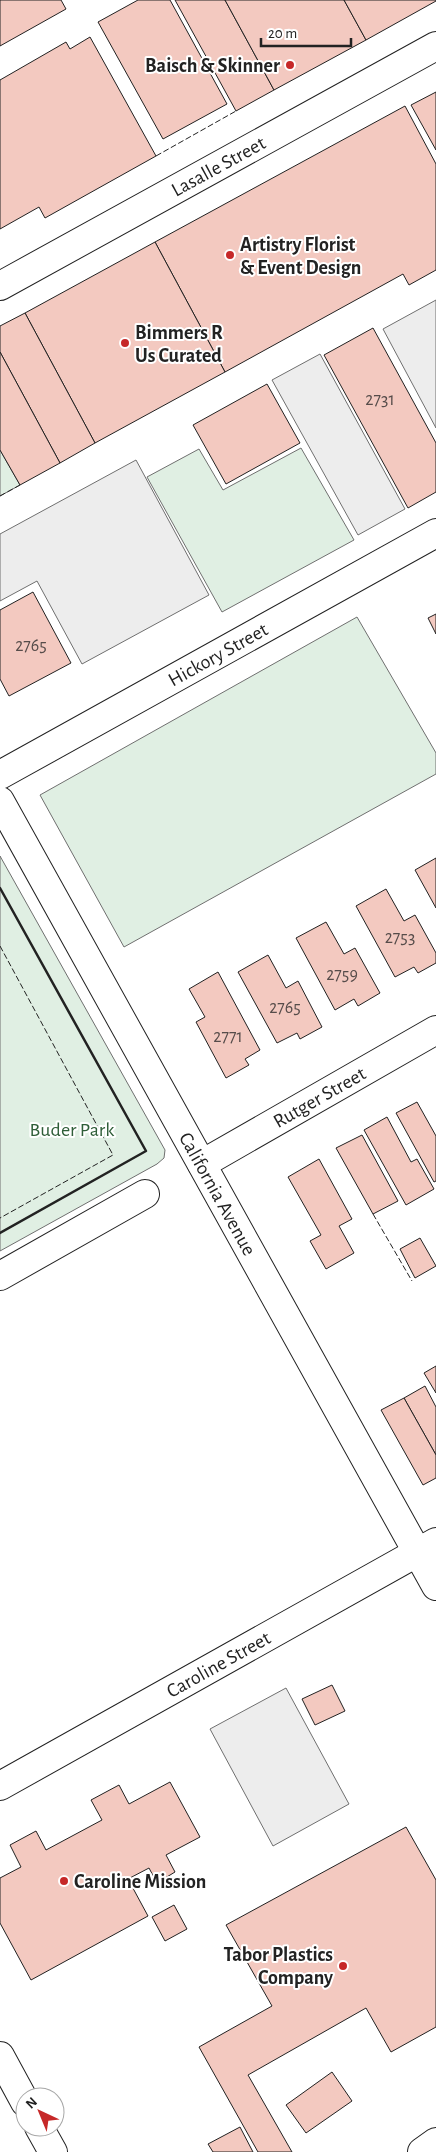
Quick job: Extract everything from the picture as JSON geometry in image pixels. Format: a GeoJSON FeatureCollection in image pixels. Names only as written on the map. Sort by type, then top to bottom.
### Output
{"type":"FeatureCollection","features":[{"type":"Feature","properties":{"kind":"street","name":"Lasalle Street"},"geometry":{"type":"LineString","coordinates":[[0,286],[436,46]]}},
{"type":"Feature","properties":{"kind":"street","name":"Hickory Street"},"geometry":{"type":"LineString","coordinates":[[0,775],[436,533]]}},
{"type":"Feature","properties":{"kind":"street","name":"California Avenue"},"geometry":{"type":"LineString","coordinates":[[0,801],[202,1164],[427,1548],[436,1586]]}},
{"type":"Feature","properties":{"kind":"street","name":"Rutger Street"},"geometry":{"type":"LineString","coordinates":[[202,1164],[436,1030]]}},
{"type":"Feature","properties":{"kind":"street"},"geometry":{"type":"LineString","coordinates":[[0,1276],[145,1194]]}},
{"type":"Feature","properties":{"kind":"street","name":"Caroline Street"},"geometry":{"type":"LineString","coordinates":[[0,1786],[427,1548]]}},
{"type":"Feature","properties":{"kind":"street"},"geometry":{"type":"LineString","coordinates":[[0,2056],[17,2087]]}},
{"type":"Feature","properties":{"kind":"street"},"geometry":{"type":"LineString","coordinates":[[45,2137],[53,2152]]}},
{"type":"Feature","properties":{"kind":"street"},"geometry":{"type":"LineString","coordinates":[[422,2152],[436,2142]]}},
{"type":"Feature","properties":{"kind":"green space"},"geometry":{"type":"Polygon","coordinates":[[[301,448],[354,540],[222,612],[147,477],[199,449],[223,490],[301,448]]]}},
{"type":"Feature","properties":{"kind":"green space"},"geometry":{"type":"Polygon","coordinates":[[[0,450],[20,485],[0,496],[0,450]]]}},
{"type":"Feature","properties":{"kind":"green space"},"geometry":{"type":"Polygon","coordinates":[[[357,617],[436,753],[436,774],[124,947],[40,795],[357,617]]]}},
{"type":"Feature","properties":{"kind":"green space","name":"Buder Park"},"geometry":{"type":"Polygon","coordinates":[[[0,856],[165,1150],[164,1158],[157,1164],[0,1251],[0,856]]]}},
{"type":"Feature","properties":{"kind":"shaded area"},"geometry":{"type":"Polygon","coordinates":[[[436,300],[436,428],[383,329],[436,300]]]}},
{"type":"Feature","properties":{"kind":"shaded area"},"geometry":{"type":"Polygon","coordinates":[[[320,354],[405,509],[358,535],[272,380],[320,354]]]}},
{"type":"Feature","properties":{"kind":"shaded area"},"geometry":{"type":"Polygon","coordinates":[[[136,460],[209,595],[82,664],[37,581],[0,601],[0,534],[136,460]]]}},
{"type":"Feature","properties":{"kind":"shaded area"},"geometry":{"type":"Polygon","coordinates":[[[286,1688],[349,1804],[273,1846],[210,1729],[286,1688]]]}},
{"type":"Feature","properties":{"kind":"building"},"geometry":{"type":"Polygon","coordinates":[[[0,0],[61,0],[66,9],[0,46],[0,0]]]}},
{"type":"Feature","properties":{"kind":"building"},"geometry":{"type":"Polygon","coordinates":[[[138,0],[170,0],[227,104],[163,139],[98,22],[138,0]]]}},
{"type":"Feature","properties":{"kind":"building"},"geometry":{"type":"Polygon","coordinates":[[[175,0],[225,0],[274,90],[236,111],[175,0]]]}},
{"type":"Feature","properties":{"kind":"building","name":"Baisch & Skinner"},"geometry":{"type":"Polygon","coordinates":[[[225,0],[344,0],[366,40],[274,90],[225,0]]]}},
{"type":"Feature","properties":{"kind":"building"},"geometry":{"type":"Polygon","coordinates":[[[344,0],[436,0],[436,1],[366,40],[344,0]]]}},
{"type":"Feature","properties":{"kind":"building"},"geometry":{"type":"Polygon","coordinates":[[[90,37],[156,156],[45,218],[39,207],[0,229],[0,80],[66,42],[70,49],[90,37]]]}},
{"type":"Feature","properties":{"kind":"building"},"geometry":{"type":"Polygon","coordinates":[[[436,92],[436,150],[411,105],[436,92]]]}},
{"type":"Feature","properties":{"kind":"building"},"geometry":{"type":"Polygon","coordinates":[[[405,106],[436,164],[436,270],[409,285],[403,274],[225,372],[155,242],[405,106]]]}},
{"type":"Feature","properties":{"kind":"building","name":"Bimmers R Us Curated"},"geometry":{"type":"Polygon","coordinates":[[[155,242],[225,372],[95,443],[25,313],[155,242]]]}},
{"type":"Feature","properties":{"kind":"building"},"geometry":{"type":"Polygon","coordinates":[[[25,313],[95,443],[60,463],[0,352],[0,326],[25,313]]]}},
{"type":"Feature","properties":{"kind":"building"},"geometry":{"type":"Polygon","coordinates":[[[373,328],[436,443],[436,492],[408,508],[324,355],[373,328]]]}},
{"type":"Feature","properties":{"kind":"building"},"geometry":{"type":"Polygon","coordinates":[[[0,352],[60,463],[20,485],[0,450],[0,352]]]}},
{"type":"Feature","properties":{"kind":"building"},"geometry":{"type":"Polygon","coordinates":[[[267,384],[300,443],[226,484],[193,425],[267,384]]]}},
{"type":"Feature","properties":{"kind":"building"},"geometry":{"type":"Polygon","coordinates":[[[33,592],[71,663],[9,696],[0,679],[0,610],[33,592]]]}},
{"type":"Feature","properties":{"kind":"building"},"geometry":{"type":"Polygon","coordinates":[[[436,614],[436,634],[428,618],[436,614]]]}},
{"type":"Feature","properties":{"kind":"building"},"geometry":{"type":"Polygon","coordinates":[[[436,858],[436,908],[415,870],[436,858]]]}},
{"type":"Feature","properties":{"kind":"building"},"geometry":{"type":"Polygon","coordinates":[[[386,889],[404,921],[415,915],[436,953],[436,963],[418,973],[414,967],[395,977],[356,906],[386,889]]]}},
{"type":"Feature","properties":{"kind":"building"},"geometry":{"type":"Polygon","coordinates":[[[326,922],[344,954],[355,948],[380,993],[358,1006],[354,999],[335,1010],[296,938],[326,922]]]}},
{"type":"Feature","properties":{"kind":"building"},"geometry":{"type":"Polygon","coordinates":[[[268,955],[286,988],[298,981],[322,1027],[300,1039],[297,1033],[277,1043],[238,972],[268,955]]]}},
{"type":"Feature","properties":{"kind":"building"},"geometry":{"type":"Polygon","coordinates":[[[218,972],[260,1050],[245,1059],[249,1065],[226,1078],[196,1022],[205,1017],[189,989],[218,972]]]}},
{"type":"Feature","properties":{"kind":"building"},"geometry":{"type":"Polygon","coordinates":[[[417,1102],[436,1136],[436,1181],[434,1182],[396,1113],[417,1102]]]}},
{"type":"Feature","properties":{"kind":"building"},"geometry":{"type":"Polygon","coordinates":[[[387,1117],[411,1162],[417,1159],[434,1189],[406,1205],[364,1130],[387,1117]]]}},
{"type":"Feature","properties":{"kind":"building"},"geometry":{"type":"Polygon","coordinates":[[[362,1135],[398,1201],[373,1214],[336,1148],[362,1135]]]}},
{"type":"Feature","properties":{"kind":"building"},"geometry":{"type":"Polygon","coordinates":[[[319,1159],[352,1219],[339,1226],[354,1253],[326,1269],[310,1241],[321,1235],[288,1177],[319,1159]]]}},
{"type":"Feature","properties":{"kind":"building"},"geometry":{"type":"Polygon","coordinates":[[[420,1238],[436,1266],[415,1278],[400,1249],[420,1238]]]}},
{"type":"Feature","properties":{"kind":"building"},"geometry":{"type":"Polygon","coordinates":[[[436,1366],[436,1393],[424,1373],[436,1366]]]}},
{"type":"Feature","properties":{"kind":"building"},"geometry":{"type":"Polygon","coordinates":[[[425,1386],[436,1407],[436,1455],[404,1398],[425,1386]]]}},
{"type":"Feature","properties":{"kind":"building"},"geometry":{"type":"Polygon","coordinates":[[[404,1398],[436,1455],[436,1478],[423,1485],[381,1410],[404,1398]]]}},
{"type":"Feature","properties":{"kind":"building"},"geometry":{"type":"Polygon","coordinates":[[[332,1685],[345,1711],[315,1725],[302,1699],[332,1685]]]}},
{"type":"Feature","properties":{"kind":"building","name":"Caroline Mission"},"geometry":{"type":"Polygon","coordinates":[[[170,1782],[200,1837],[166,1855],[175,1872],[157,1883],[149,1868],[128,1879],[148,1916],[31,1980],[0,1923],[0,1878],[21,1867],[10,1845],[36,1831],[46,1850],[102,1820],[91,1800],[119,1785],[129,1804],[170,1782]]]}},
{"type":"Feature","properties":{"kind":"building","name":"Tabor Plastics Company"},"geometry":{"type":"Polygon","coordinates":[[[406,1827],[436,1880],[436,2027],[391,2052],[366,2008],[248,2075],[292,2152],[258,2152],[199,2047],[272,2006],[226,1925],[406,1827]]]}},
{"type":"Feature","properties":{"kind":"building"},"geometry":{"type":"Polygon","coordinates":[[[174,1905],[187,1929],[165,1941],[152,1917],[174,1905]]]}},
{"type":"Feature","properties":{"kind":"building"},"geometry":{"type":"Polygon","coordinates":[[[332,2072],[352,2101],[306,2133],[286,2105],[332,2072]]]}},
{"type":"Feature","properties":{"kind":"building"},"geometry":{"type":"Polygon","coordinates":[[[240,2127],[253,2152],[213,2152],[208,2144],[240,2127]]]}},
{"type":"Feature","properties":{"kind":"fence"},"geometry":{"type":"LineString","coordinates":[[156,156],[236,111]]}},
{"type":"Feature","properties":{"kind":"fence"},"geometry":{"type":"LineString","coordinates":[[0,496],[20,485]]}},
{"type":"Feature","properties":{"kind":"fence"},"geometry":{"type":"LineString","coordinates":[[0,946],[113,1155],[0,1218]]}},
{"type":"Feature","properties":{"kind":"fence"},"geometry":{"type":"LineString","coordinates":[[373,1214],[412,1281]]}},
{"type":"Feature","properties":{"kind":"wall"},"geometry":{"type":"LineString","coordinates":[[0,888],[146,1151],[0,1233]]}},
{"type":"Feature","properties":{"kind":"place","name":"Baisch & Skinner"},"geometry":{"type":"Point","coordinates":[290,65]}},
{"type":"Feature","properties":{"kind":"place","name":"Artistry Florist & Event Design"},"geometry":{"type":"Point","coordinates":[230,255]}},
{"type":"Feature","properties":{"kind":"place","name":"Bimmers R Us Curated"},"geometry":{"type":"Point","coordinates":[125,343]}},
{"type":"Feature","properties":{"kind":"place","name":"Caroline Mission"},"geometry":{"type":"Point","coordinates":[64,1881]}},
{"type":"Feature","properties":{"kind":"place","name":"Tabor Plastics Company"},"geometry":{"type":"Point","coordinates":[343,1966]}}]}
